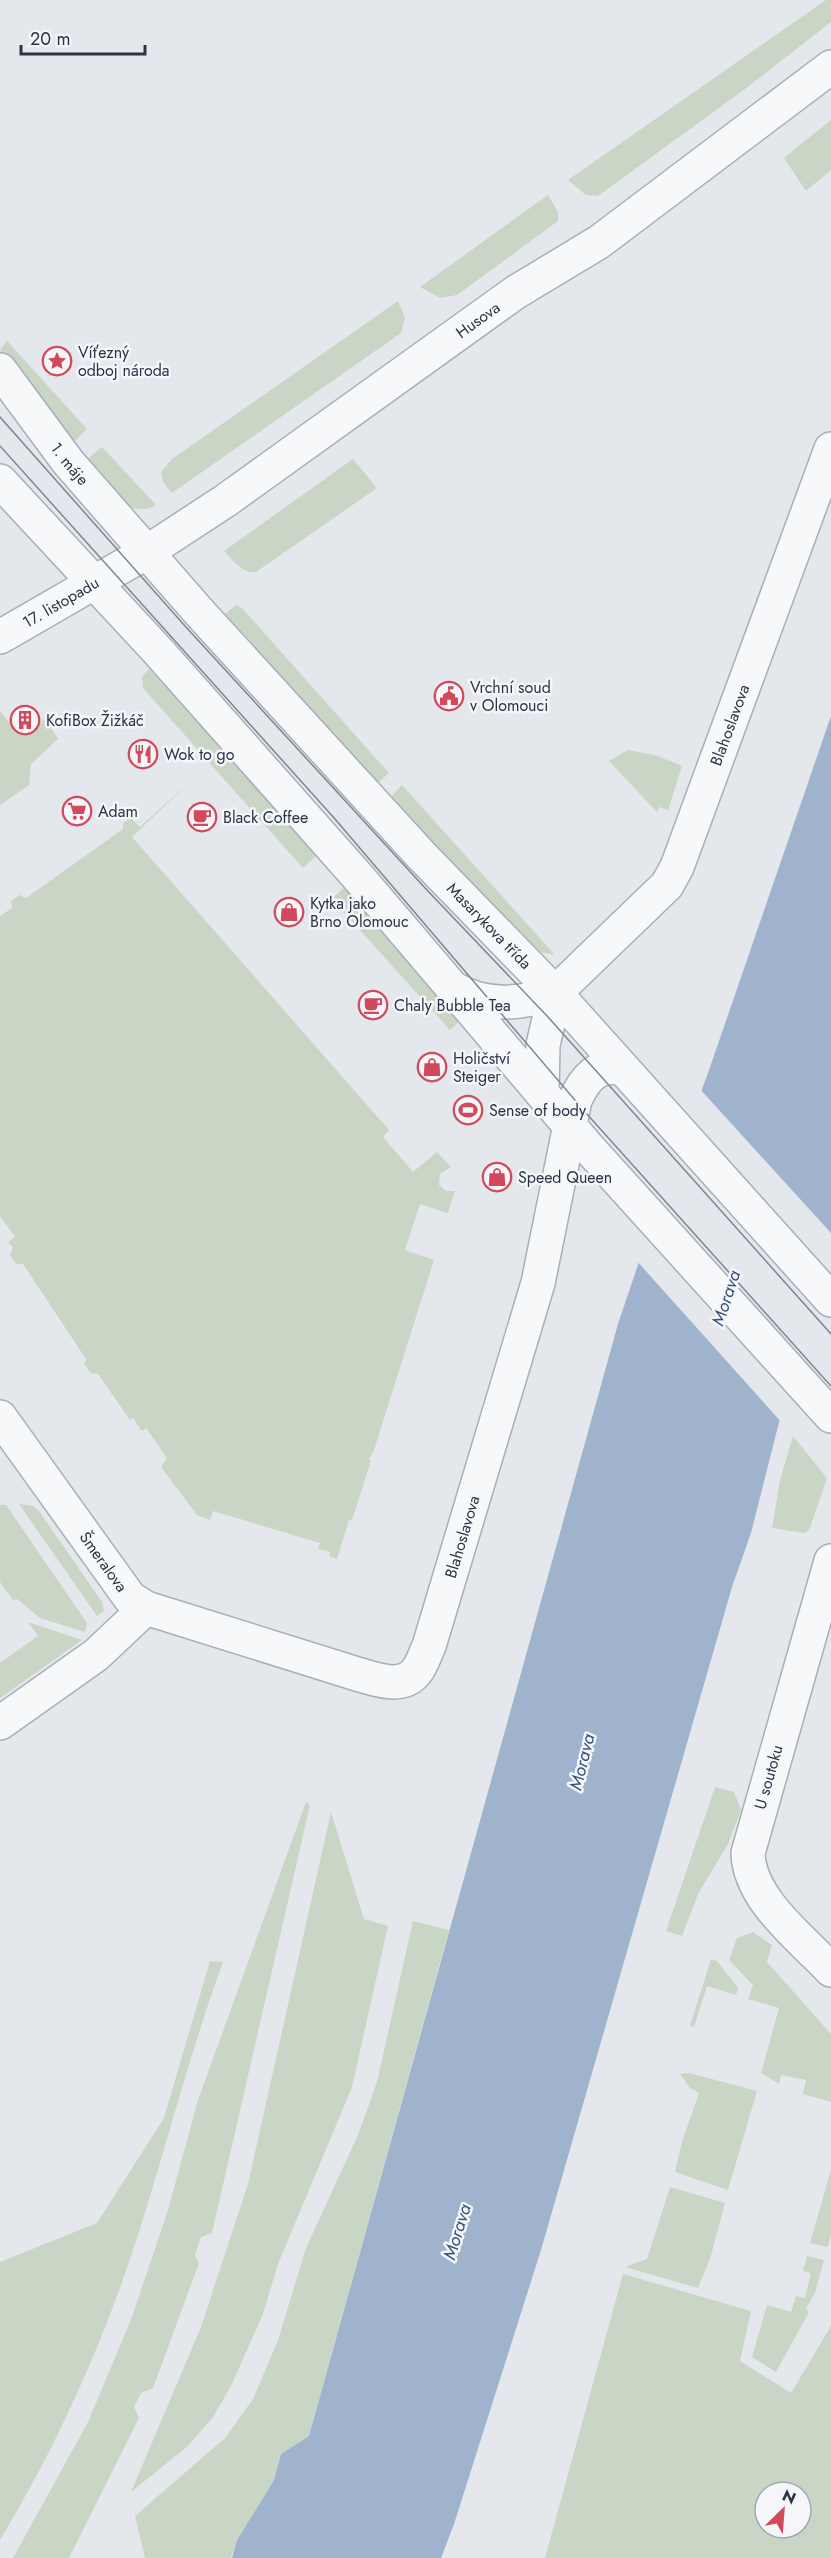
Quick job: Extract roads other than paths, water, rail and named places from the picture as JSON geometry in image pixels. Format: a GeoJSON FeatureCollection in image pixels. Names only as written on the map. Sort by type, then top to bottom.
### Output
{"type":"FeatureCollection","features":[{"type":"Feature","properties":{"kind":"street","name":"Husova"},"geometry":{"type":"LineString","coordinates":[[121,567],[225,501],[516,292],[599,242],[831,67]]}},
{"type":"Feature","properties":{"kind":"street","name":"1. máje"},"geometry":{"type":"LineString","coordinates":[[0,370],[68,462],[121,567]]}},
{"type":"Feature","properties":{"kind":"street","name":"Blahoslavova"},"geometry":{"type":"LineString","coordinates":[[555,993],[667,885],[677,867],[831,449]]}},
{"type":"Feature","properties":{"kind":"street"},"geometry":{"type":"LineString","coordinates":[[0,481],[121,567],[313,826],[542,1094],[823,1407]]}},
{"type":"Feature","properties":{"kind":"street","name":"17. listopadu"},"geometry":{"type":"LineString","coordinates":[[0,637],[121,567]]}},
{"type":"Feature","properties":{"kind":"street","name":"Masarykova třída"},"geometry":{"type":"LineString","coordinates":[[121,567],[421,855],[555,993],[617,1065],[831,1300]]}},
{"type":"Feature","properties":{"kind":"street"},"geometry":{"type":"LineString","coordinates":[[450,986],[463,994],[485,1001],[532,1000],[555,993],[543,1045],[542,1094]]}},
{"type":"Feature","properties":{"kind":"street"},"geometry":{"type":"LineString","coordinates":[[578,1135],[575,1100],[586,1080],[596,1071],[617,1065]]}},
{"type":"Feature","properties":{"kind":"street","name":"Blahoslavova"},"geometry":{"type":"LineString","coordinates":[[146,1608],[387,1682],[405,1679],[416,1674],[429,1646],[532,1306],[578,1135]]}},
{"type":"Feature","properties":{"kind":"street","name":"Šmeralova"},"geometry":{"type":"LineString","coordinates":[[0,1417],[117,1582],[130,1598],[146,1608]]}},
{"type":"Feature","properties":{"kind":"street","name":"U soutoku"},"geometry":{"type":"LineString","coordinates":[[831,1561],[748,1853],[750,1873],[764,1899],[831,1970]]}},
{"type":"Feature","properties":{"kind":"street"},"geometry":{"type":"LineString","coordinates":[[0,1723],[96,1655],[146,1608]]}},
{"type":"Feature","properties":{"kind":"water","name":"Morava"},"geometry":{"type":"Polygon","coordinates":[[[831,716],[831,1254],[793,1367],[751,1533],[732,1587],[541,2250],[454,2524],[441,2558],[232,2558],[237,2540],[274,2480],[281,2454],[309,2436],[618,1324],[651,1226],[708,1073],[831,716]]]}},
{"type":"Feature","properties":{"kind":"tram line"},"geometry":{"type":"LineString","coordinates":[[0,417],[185,626],[426,889],[548,1017],[831,1334]]}},
{"type":"Feature","properties":{"kind":"tram line"},"geometry":{"type":"LineString","coordinates":[[0,446],[335,819],[586,1113],[831,1386]]}},
{"type":"Feature","properties":{"kind":"place","name":"Víťezný odboj národa"},"geometry":{"type":"Point","coordinates":[57,361]}},
{"type":"Feature","properties":{"kind":"place","name":"Vrchní soud v Olomouci"},"geometry":{"type":"Point","coordinates":[449,696]}},
{"type":"Feature","properties":{"kind":"place","name":"KofiBox Žižkáč"},"geometry":{"type":"Point","coordinates":[25,720]}},
{"type":"Feature","properties":{"kind":"place","name":"Wok to go"},"geometry":{"type":"Point","coordinates":[143,754]}},
{"type":"Feature","properties":{"kind":"place","name":"Adam"},"geometry":{"type":"Point","coordinates":[77,811]}},
{"type":"Feature","properties":{"kind":"place","name":"Black Coffee"},"geometry":{"type":"Point","coordinates":[202,817]}},
{"type":"Feature","properties":{"kind":"place","name":"Kytka jako Brno Olomouc"},"geometry":{"type":"Point","coordinates":[289,912]}},
{"type":"Feature","properties":{"kind":"place","name":"Chaly Bubble Tea"},"geometry":{"type":"Point","coordinates":[373,1005]}},
{"type":"Feature","properties":{"kind":"place","name":"Holičství Steiger"},"geometry":{"type":"Point","coordinates":[432,1067]}},
{"type":"Feature","properties":{"kind":"place","name":"Sense of body"},"geometry":{"type":"Point","coordinates":[468,1110]}},
{"type":"Feature","properties":{"kind":"place","name":"Speed Queen"},"geometry":{"type":"Point","coordinates":[497,1177]}}]}
